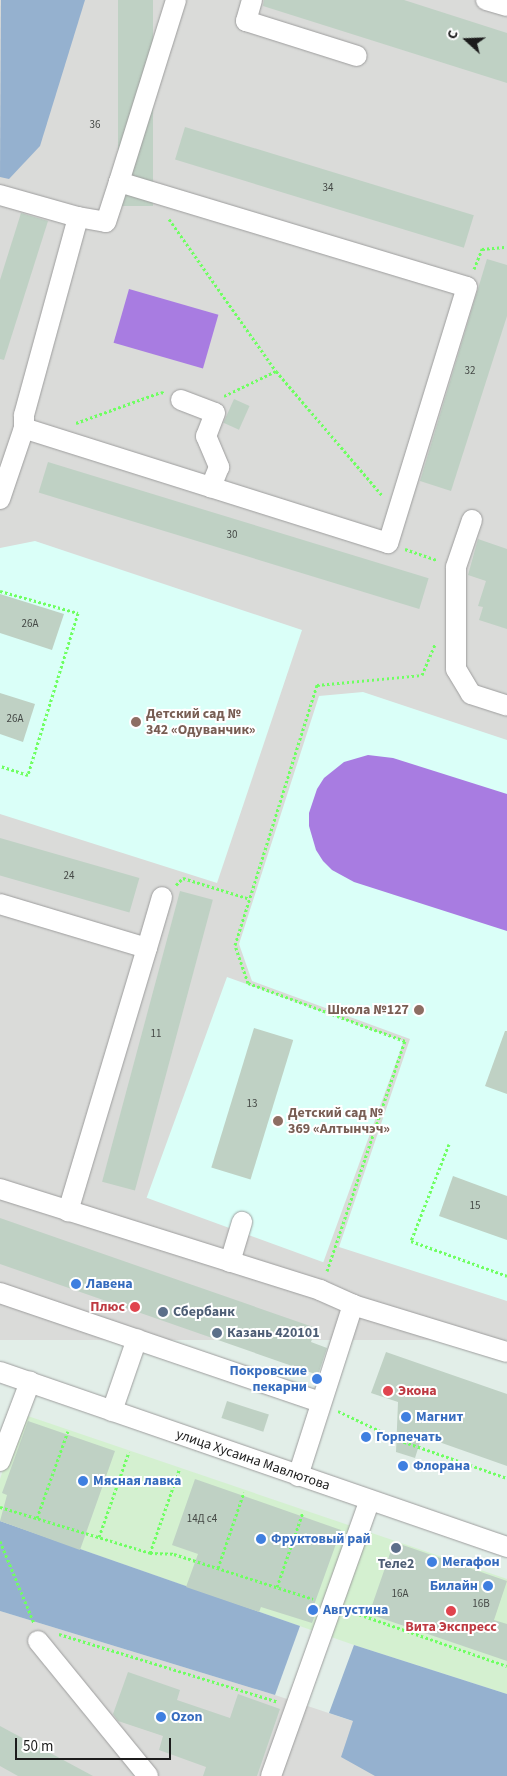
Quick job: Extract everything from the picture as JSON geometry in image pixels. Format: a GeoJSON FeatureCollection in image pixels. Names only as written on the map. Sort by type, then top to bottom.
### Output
{"type":"FeatureCollection","features":[{"type":"Feature","properties":{"kind":"street"},"geometry":{"type":"LineString","coordinates":[[0,195],[78,217],[106,222],[176,0]]}},
{"type":"Feature","properties":{"kind":"street"},"geometry":{"type":"LineString","coordinates":[[252,0],[246,21],[357,56]]}},
{"type":"Feature","properties":{"kind":"street"},"geometry":{"type":"LineString","coordinates":[[486,0],[507,6]]}},
{"type":"Feature","properties":{"kind":"street"},"geometry":{"type":"LineString","coordinates":[[24,428],[388,543],[467,287],[119,182]]}},
{"type":"Feature","properties":{"kind":"street"},"geometry":{"type":"LineString","coordinates":[[0,499],[24,428],[24,415],[78,217]]}},
{"type":"Feature","properties":{"kind":"street"},"geometry":{"type":"LineString","coordinates":[[181,400],[215,413],[206,436],[219,467],[211,487]]}},
{"type":"Feature","properties":{"kind":"street"},"geometry":{"type":"LineString","coordinates":[[472,520],[456,567],[456,669],[471,694],[507,706]]}},
{"type":"Feature","properties":{"kind":"street"},"geometry":{"type":"LineString","coordinates":[[68,1211],[162,898]]}},
{"type":"Feature","properties":{"kind":"street"},"geometry":{"type":"LineString","coordinates":[[0,904],[147,948]]}},
{"type":"Feature","properties":{"kind":"street"},"geometry":{"type":"LineString","coordinates":[[0,1189],[320,1290],[352,1305],[507,1352]]}},
{"type":"Feature","properties":{"kind":"street"},"geometry":{"type":"LineString","coordinates":[[230,1262],[242,1222]]}},
{"type":"Feature","properties":{"kind":"street"},"geometry":{"type":"LineString","coordinates":[[0,1293],[320,1402]]}},
{"type":"Feature","properties":{"kind":"street"},"geometry":{"type":"LineString","coordinates":[[298,1476],[352,1305]]}},
{"type":"Feature","properties":{"kind":"street"},"geometry":{"type":"LineString","coordinates":[[112,1410],[137,1339]]}},
{"type":"Feature","properties":{"kind":"street","name":"улица Хусаина Мавлютова"},"geometry":{"type":"LineString","coordinates":[[0,1372],[507,1547]]}},
{"type":"Feature","properties":{"kind":"street"},"geometry":{"type":"LineString","coordinates":[[0,1461],[30,1382]]}},
{"type":"Feature","properties":{"kind":"street"},"geometry":{"type":"LineString","coordinates":[[271,1776],[370,1500]]}},
{"type":"Feature","properties":{"kind":"street"},"geometry":{"type":"LineString","coordinates":[[46,1636],[148,1776]]}},
{"type":"Feature","properties":{"kind":"path"},"geometry":{"type":"LineString","coordinates":[[150,192],[276,372],[398,512]]}},
{"type":"Feature","properties":{"kind":"path"},"geometry":{"type":"LineString","coordinates":[[467,287],[482,248],[507,247]]}},
{"type":"Feature","properties":{"kind":"path"},"geometry":{"type":"LineString","coordinates":[[215,413],[221,397],[276,372]]}},
{"type":"Feature","properties":{"kind":"path"},"geometry":{"type":"LineString","coordinates":[[44,434],[161,392],[181,400]]}},
{"type":"Feature","properties":{"kind":"path"},"geometry":{"type":"LineString","coordinates":[[388,543],[456,567]]}},
{"type":"Feature","properties":{"kind":"path"},"geometry":{"type":"LineString","coordinates":[[0,591],[78,613],[28,775],[0,766]]}},
{"type":"Feature","properties":{"kind":"path"},"geometry":{"type":"LineString","coordinates":[[320,1290],[405,1041],[248,983],[235,945],[317,685],[422,675],[438,638],[457,626]]}},
{"type":"Feature","properties":{"kind":"path"},"geometry":{"type":"LineString","coordinates":[[162,898],[183,878],[250,899]]}},
{"type":"Feature","properties":{"kind":"path"},"geometry":{"type":"LineString","coordinates":[[449,1144],[411,1241],[507,1276]]}},
{"type":"Feature","properties":{"kind":"path"},"geometry":{"type":"LineString","coordinates":[[320,1402],[399,1440],[507,1478]]}},
{"type":"Feature","properties":{"kind":"path"},"geometry":{"type":"LineString","coordinates":[[37,1518],[68,1431]]}},
{"type":"Feature","properties":{"kind":"path"},"geometry":{"type":"LineString","coordinates":[[99,1537],[129,1452]]}},
{"type":"Feature","properties":{"kind":"path"},"geometry":{"type":"LineString","coordinates":[[150,1553],[179,1470]]}},
{"type":"Feature","properties":{"kind":"path"},"geometry":{"type":"LineString","coordinates":[[218,1568],[244,1492]]}},
{"type":"Feature","properties":{"kind":"path"},"geometry":{"type":"LineString","coordinates":[[0,1507],[150,1553],[174,1554],[332,1605],[507,1666]]}},
{"type":"Feature","properties":{"kind":"path"},"geometry":{"type":"LineString","coordinates":[[276,1587],[302,1512]]}},
{"type":"Feature","properties":{"kind":"path"},"geometry":{"type":"LineString","coordinates":[[0,1541],[35,1626],[46,1636],[295,1707]]}},
{"type":"Feature","properties":{"kind":"shaded area"},"geometry":{"type":"Polygon","coordinates":[[[0,0],[507,0],[507,1340],[0,1340],[0,0]]]}},
{"type":"Feature","properties":{"kind":"shaded area"},"geometry":{"type":"Polygon","coordinates":[[[1,0],[85,0],[40,146],[9,179],[0,177],[1,0]]]}},
{"type":"Feature","properties":{"kind":"shaded area"},"geometry":{"type":"Polygon","coordinates":[[[129,289],[218,315],[203,368],[114,343],[129,289]]]}},
{"type":"Feature","properties":{"kind":"shaded area","name":"Детский сад № 342 «Одуванчик»"},"geometry":{"type":"Polygon","coordinates":[[[35,541],[302,630],[217,883],[0,814],[0,548],[35,541]]]}},
{"type":"Feature","properties":{"kind":"shaded area","name":"Школа №127"},"geometry":{"type":"Polygon","coordinates":[[[363,692],[507,740],[507,1301],[339,1247],[410,1039],[252,981],[239,944],[319,696],[363,692]]]}},
{"type":"Feature","properties":{"kind":"shaded area"},"geometry":{"type":"Polygon","coordinates":[[[368,755],[393,758],[507,794],[507,931],[354,882],[332,870],[323,861],[316,850],[309,826],[309,813],[317,789],[324,778],[344,762],[368,755]]]}},
{"type":"Feature","properties":{"kind":"shaded area","name":"Детский сад № 369 «Алтынчэч»"},"geometry":{"type":"Polygon","coordinates":[[[227,977],[404,1041],[323,1262],[147,1198],[227,977]]]}},
{"type":"Feature","properties":{"kind":"shaded area"},"geometry":{"type":"Polygon","coordinates":[[[22,1414],[507,1579],[507,1694],[354,1645],[0,1521],[0,1479],[22,1414]]]}},
{"type":"Feature","properties":{"kind":"shaded area"},"geometry":{"type":"Polygon","coordinates":[[[0,1521],[300,1626],[275,1695],[0,1611],[0,1521]]]}},
{"type":"Feature","properties":{"kind":"shaded area"},"geometry":{"type":"Polygon","coordinates":[[[0,1611],[275,1695],[507,1773],[507,1776],[0,1776],[0,1611]]]}},
{"type":"Feature","properties":{"kind":"shaded area"},"geometry":{"type":"Polygon","coordinates":[[[354,1645],[507,1694],[507,1776],[375,1776],[341,1757],[353,1721],[329,1713],[354,1645]]]}},
{"type":"Feature","properties":{"kind":"building"},"geometry":{"type":"Polygon","coordinates":[[[118,0],[153,0],[153,206],[118,206],[118,0]]]}},
{"type":"Feature","properties":{"kind":"building"},"geometry":{"type":"Polygon","coordinates":[[[264,0],[404,0],[507,33],[507,83],[263,6],[264,0]]]}},
{"type":"Feature","properties":{"kind":"building"},"geometry":{"type":"Polygon","coordinates":[[[185,127],[474,215],[464,248],[175,160],[185,127]]]}},
{"type":"Feature","properties":{"kind":"building"},"geometry":{"type":"Polygon","coordinates":[[[21,213],[48,221],[4,360],[0,359],[0,280],[21,213]]]}},
{"type":"Feature","properties":{"kind":"building"},"geometry":{"type":"Polygon","coordinates":[[[487,259],[507,265],[507,316],[451,491],[420,481],[487,259]]]}},
{"type":"Feature","properties":{"kind":"building"},"geometry":{"type":"Polygon","coordinates":[[[234,399],[250,406],[239,430],[223,423],[234,399]]]}},
{"type":"Feature","properties":{"kind":"building"},"geometry":{"type":"Polygon","coordinates":[[[48,462],[429,578],[419,609],[39,493],[48,462]]]}},
{"type":"Feature","properties":{"kind":"building"},"geometry":{"type":"Polygon","coordinates":[[[478,539],[507,549],[507,629],[479,620],[483,607],[478,606],[486,581],[468,575],[478,539]]]}},
{"type":"Feature","properties":{"kind":"building"},"geometry":{"type":"Polygon","coordinates":[[[0,594],[64,614],[52,650],[0,633],[0,594]]]}},
{"type":"Feature","properties":{"kind":"building"},"geometry":{"type":"Polygon","coordinates":[[[0,693],[35,704],[23,742],[0,734],[0,693]]]}},
{"type":"Feature","properties":{"kind":"building"},"geometry":{"type":"Polygon","coordinates":[[[0,838],[139,878],[129,913],[0,875],[0,838]]]}},
{"type":"Feature","properties":{"kind":"building"},"geometry":{"type":"Polygon","coordinates":[[[180,891],[213,900],[135,1191],[102,1182],[180,891]]]}},
{"type":"Feature","properties":{"kind":"building"},"geometry":{"type":"Polygon","coordinates":[[[254,1028],[293,1040],[251,1180],[211,1168],[254,1028]]]}},
{"type":"Feature","properties":{"kind":"building"},"geometry":{"type":"Polygon","coordinates":[[[505,1031],[507,1031],[507,1094],[485,1086],[505,1031]]]}},
{"type":"Feature","properties":{"kind":"building"},"geometry":{"type":"Polygon","coordinates":[[[453,1176],[507,1196],[507,1240],[439,1216],[453,1176]]]}},
{"type":"Feature","properties":{"kind":"building"},"geometry":{"type":"Polygon","coordinates":[[[0,1218],[316,1328],[311,1342],[327,1348],[318,1375],[0,1264],[0,1218]]]}},
{"type":"Feature","properties":{"kind":"building"},"geometry":{"type":"Polygon","coordinates":[[[386,1352],[507,1394],[507,1466],[422,1436],[415,1458],[396,1452],[398,1402],[371,1393],[386,1352]]]}},
{"type":"Feature","properties":{"kind":"building"},"geometry":{"type":"Polygon","coordinates":[[[227,1401],[269,1415],[263,1432],[221,1418],[227,1401]]]}},
{"type":"Feature","properties":{"kind":"building"},"geometry":{"type":"Polygon","coordinates":[[[28,1421],[115,1451],[80,1550],[0,1521],[7,1495],[2,1493],[28,1421]]]}},
{"type":"Feature","properties":{"kind":"building"},"geometry":{"type":"Polygon","coordinates":[[[195,1479],[341,1530],[314,1605],[317,1610],[312,1623],[261,1607],[259,1612],[186,1587],[198,1554],[172,1545],[195,1479]]]}},
{"type":"Feature","properties":{"kind":"building"},"geometry":{"type":"Polygon","coordinates":[[[394,1542],[507,1581],[494,1620],[507,1624],[507,1661],[369,1614],[394,1542]]]}},
{"type":"Feature","properties":{"kind":"building"},"geometry":{"type":"Polygon","coordinates":[[[128,1672],[180,1690],[177,1700],[230,1718],[238,1694],[280,1709],[257,1776],[203,1776],[206,1767],[159,1750],[163,1736],[118,1721],[113,1714],[128,1672]]]}},
{"type":"Feature","properties":{"kind":"building"},"geometry":{"type":"Polygon","coordinates":[[[0,1726],[93,1776],[18,1776],[0,1766],[0,1726]]]}},
{"type":"Feature","properties":{"kind":"place","name":"Детский сад № 342 «Одуванчик»"},"geometry":{"type":"Point","coordinates":[136,722]}},
{"type":"Feature","properties":{"kind":"place","name":"Школа №127"},"geometry":{"type":"Point","coordinates":[419,1010]}},
{"type":"Feature","properties":{"kind":"place","name":"Детский сад № 369 «Алтынчэч»"},"geometry":{"type":"Point","coordinates":[278,1121]}},
{"type":"Feature","properties":{"kind":"place","name":"Лавена"},"geometry":{"type":"Point","coordinates":[76,1284]}},
{"type":"Feature","properties":{"kind":"place","name":"Плюс"},"geometry":{"type":"Point","coordinates":[135,1307]}},
{"type":"Feature","properties":{"kind":"place","name":"Сбербанк"},"geometry":{"type":"Point","coordinates":[163,1312]}},
{"type":"Feature","properties":{"kind":"place","name":"Казань 420101"},"geometry":{"type":"Point","coordinates":[217,1333]}},
{"type":"Feature","properties":{"kind":"place","name":"Покровские пекарни"},"geometry":{"type":"Point","coordinates":[317,1379]}},
{"type":"Feature","properties":{"kind":"place","name":"Экона"},"geometry":{"type":"Point","coordinates":[388,1391]}},
{"type":"Feature","properties":{"kind":"place","name":"Магнит"},"geometry":{"type":"Point","coordinates":[406,1417]}},
{"type":"Feature","properties":{"kind":"place","name":"Горпечать"},"geometry":{"type":"Point","coordinates":[366,1437]}},
{"type":"Feature","properties":{"kind":"place","name":"Флорана"},"geometry":{"type":"Point","coordinates":[403,1466]}},
{"type":"Feature","properties":{"kind":"place","name":"Мясная лавка"},"geometry":{"type":"Point","coordinates":[83,1481]}},
{"type":"Feature","properties":{"kind":"place","name":"Фруктовый рай"},"geometry":{"type":"Point","coordinates":[261,1539]}},
{"type":"Feature","properties":{"kind":"place","name":"Теле2"},"geometry":{"type":"Point","coordinates":[396,1548]}},
{"type":"Feature","properties":{"kind":"place","name":"Мегафон"},"geometry":{"type":"Point","coordinates":[432,1562]}},
{"type":"Feature","properties":{"kind":"place","name":"Билайн"},"geometry":{"type":"Point","coordinates":[488,1586]}},
{"type":"Feature","properties":{"kind":"place","name":"Августина"},"geometry":{"type":"Point","coordinates":[313,1610]}},
{"type":"Feature","properties":{"kind":"place","name":"Вита Экспресс"},"geometry":{"type":"Point","coordinates":[451,1611]}},
{"type":"Feature","properties":{"kind":"place","name":"Ozon"},"geometry":{"type":"Point","coordinates":[161,1717]}}]}
